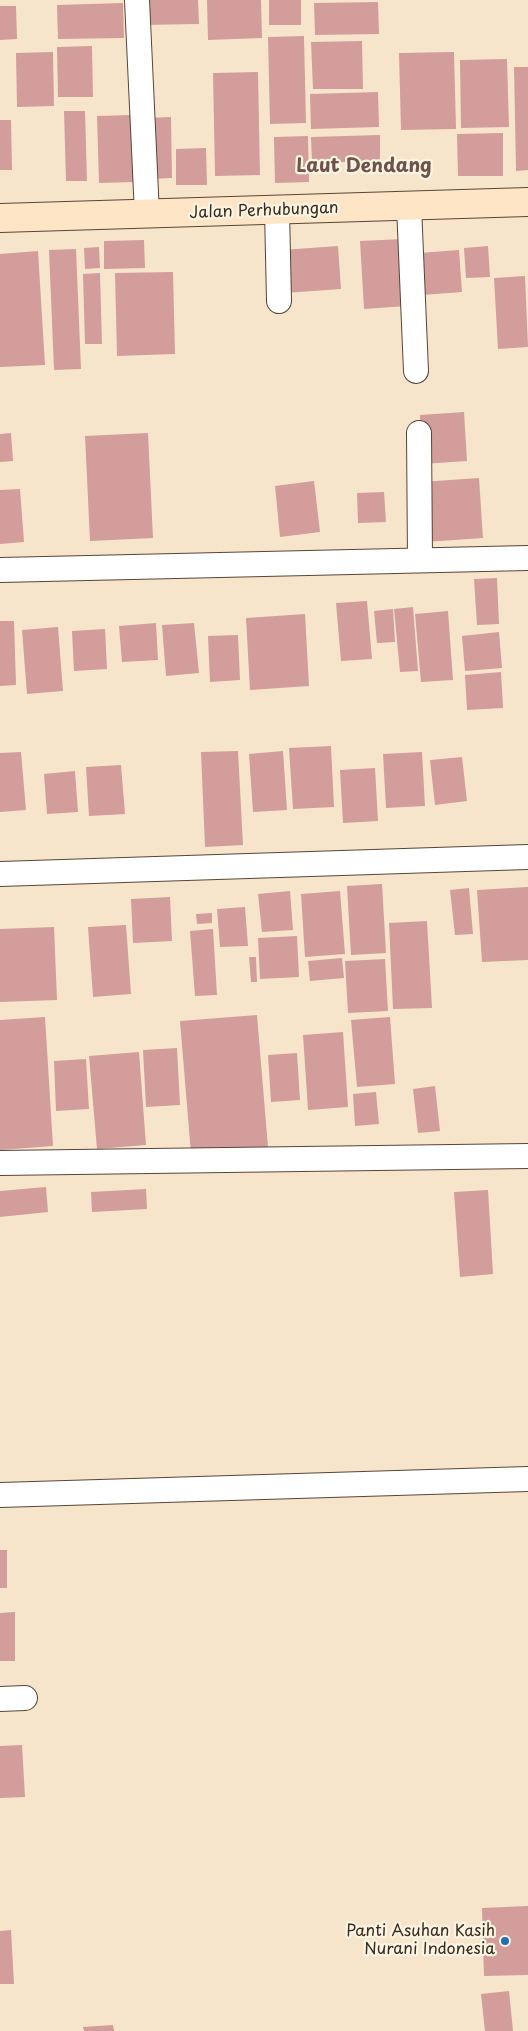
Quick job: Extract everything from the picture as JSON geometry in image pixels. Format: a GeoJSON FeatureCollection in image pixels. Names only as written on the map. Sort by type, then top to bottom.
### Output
{"type":"FeatureCollection","features":[{"type":"Feature","properties":{"kind":"main road","name":"Jalan Perhubungan"},"geometry":{"type":"LineString","coordinates":[[0,218],[528,202]]}},
{"type":"Feature","properties":{"kind":"street"},"geometry":{"type":"LineString","coordinates":[[137,0],[147,214]]}},
{"type":"Feature","properties":{"kind":"street"},"geometry":{"type":"LineString","coordinates":[[409,206],[416,371]]}},
{"type":"Feature","properties":{"kind":"street"},"geometry":{"type":"LineString","coordinates":[[277,210],[279,300]]}},
{"type":"Feature","properties":{"kind":"street"},"geometry":{"type":"LineString","coordinates":[[419,433],[420,560]]}},
{"type":"Feature","properties":{"kind":"street"},"geometry":{"type":"LineString","coordinates":[[0,570],[528,558]]}},
{"type":"Feature","properties":{"kind":"street"},"geometry":{"type":"LineString","coordinates":[[0,874],[528,857]]}},
{"type":"Feature","properties":{"kind":"street"},"geometry":{"type":"LineString","coordinates":[[0,1162],[528,1156]]}},
{"type":"Feature","properties":{"kind":"street"},"geometry":{"type":"LineString","coordinates":[[0,1495],[528,1479]]}},
{"type":"Feature","properties":{"kind":"street"},"geometry":{"type":"LineString","coordinates":[[0,1698],[25,1698]]}},
{"type":"Feature","properties":{"kind":"building"},"geometry":{"type":"Polygon","coordinates":[[[141,0],[198,0],[199,24],[141,25],[141,0]]]}},
{"type":"Feature","properties":{"kind":"building"},"geometry":{"type":"Polygon","coordinates":[[[207,0],[261,0],[262,38],[208,40],[207,0]]]}},
{"type":"Feature","properties":{"kind":"building"},"geometry":{"type":"Polygon","coordinates":[[[269,0],[301,0],[301,25],[269,25],[269,0]]]}},
{"type":"Feature","properties":{"kind":"building"},"geometry":{"type":"Polygon","coordinates":[[[378,2],[379,34],[315,35],[314,3],[378,2]]]}},
{"type":"Feature","properties":{"kind":"building"},"geometry":{"type":"Polygon","coordinates":[[[123,3],[124,38],[58,39],[57,5],[123,3]]]}},
{"type":"Feature","properties":{"kind":"building"},"geometry":{"type":"Polygon","coordinates":[[[0,6],[16,6],[17,39],[0,40],[0,6]]]}},
{"type":"Feature","properties":{"kind":"building"},"geometry":{"type":"Polygon","coordinates":[[[304,36],[306,123],[270,124],[268,37],[304,36]]]}},
{"type":"Feature","properties":{"kind":"building"},"geometry":{"type":"Polygon","coordinates":[[[362,41],[363,89],[313,89],[311,42],[362,41]]]}},
{"type":"Feature","properties":{"kind":"building"},"geometry":{"type":"Polygon","coordinates":[[[92,46],[93,97],[58,97],[57,47],[92,46]]]}},
{"type":"Feature","properties":{"kind":"building"},"geometry":{"type":"Polygon","coordinates":[[[53,52],[54,106],[17,107],[16,53],[53,52]]]}},
{"type":"Feature","properties":{"kind":"building"},"geometry":{"type":"Polygon","coordinates":[[[454,52],[456,129],[401,130],[399,53],[454,52]]]}},
{"type":"Feature","properties":{"kind":"building"},"geometry":{"type":"Polygon","coordinates":[[[507,59],[509,127],[461,128],[460,60],[507,59]]]}},
{"type":"Feature","properties":{"kind":"building"},"geometry":{"type":"Polygon","coordinates":[[[514,67],[528,67],[528,170],[516,171],[514,67]]]}},
{"type":"Feature","properties":{"kind":"building"},"geometry":{"type":"Polygon","coordinates":[[[258,72],[260,175],[215,176],[213,73],[258,72]]]}},
{"type":"Feature","properties":{"kind":"building"},"geometry":{"type":"Polygon","coordinates":[[[378,92],[379,127],[311,129],[310,94],[378,92]]]}},
{"type":"Feature","properties":{"kind":"building"},"geometry":{"type":"Polygon","coordinates":[[[64,111],[85,111],[87,181],[66,181],[64,111]]]}},
{"type":"Feature","properties":{"kind":"building"},"geometry":{"type":"Polygon","coordinates":[[[132,115],[134,182],[99,183],[97,116],[132,115]]]}},
{"type":"Feature","properties":{"kind":"building"},"geometry":{"type":"Polygon","coordinates":[[[171,117],[172,178],[147,179],[146,118],[171,117]]]}},
{"type":"Feature","properties":{"kind":"building"},"geometry":{"type":"Polygon","coordinates":[[[0,120],[11,120],[12,170],[0,170],[0,120]]]}},
{"type":"Feature","properties":{"kind":"building"},"geometry":{"type":"Polygon","coordinates":[[[503,133],[503,176],[458,176],[457,134],[503,133]]]}},
{"type":"Feature","properties":{"kind":"building"},"geometry":{"type":"Polygon","coordinates":[[[380,135],[380,161],[312,163],[311,137],[380,135]]]}},
{"type":"Feature","properties":{"kind":"building"},"geometry":{"type":"Polygon","coordinates":[[[308,136],[309,182],[275,183],[274,137],[308,136]]]}},
{"type":"Feature","properties":{"kind":"building"},"geometry":{"type":"Polygon","coordinates":[[[206,148],[207,185],[176,185],[176,149],[206,148]]]}},
{"type":"Feature","properties":{"kind":"building"},"geometry":{"type":"Polygon","coordinates":[[[403,239],[407,306],[364,309],[360,241],[403,239]]]}},
{"type":"Feature","properties":{"kind":"building"},"geometry":{"type":"Polygon","coordinates":[[[144,240],[145,268],[104,269],[104,241],[144,240]]]}},
{"type":"Feature","properties":{"kind":"building"},"geometry":{"type":"Polygon","coordinates":[[[338,246],[341,289],[285,293],[282,250],[338,246]]]}},
{"type":"Feature","properties":{"kind":"building"},"geometry":{"type":"Polygon","coordinates":[[[488,246],[490,277],[466,278],[464,248],[488,246]]]}},
{"type":"Feature","properties":{"kind":"building"},"geometry":{"type":"Polygon","coordinates":[[[99,247],[100,268],[85,269],[84,248],[99,247]]]}},
{"type":"Feature","properties":{"kind":"building"},"geometry":{"type":"Polygon","coordinates":[[[76,249],[81,369],[54,370],[49,250],[76,249]]]}},
{"type":"Feature","properties":{"kind":"building"},"geometry":{"type":"Polygon","coordinates":[[[459,250],[462,292],[422,295],[419,253],[459,250]]]}},
{"type":"Feature","properties":{"kind":"building"},"geometry":{"type":"Polygon","coordinates":[[[38,251],[45,365],[0,367],[0,254],[38,251]]]}},
{"type":"Feature","properties":{"kind":"building"},"geometry":{"type":"Polygon","coordinates":[[[173,272],[175,354],[117,356],[115,273],[173,272]]]}},
{"type":"Feature","properties":{"kind":"building"},"geometry":{"type":"Polygon","coordinates":[[[100,273],[102,344],[85,344],[83,274],[100,273]]]}},
{"type":"Feature","properties":{"kind":"building"},"geometry":{"type":"Polygon","coordinates":[[[525,276],[528,347],[498,349],[494,278],[525,276]]]}},
{"type":"Feature","properties":{"kind":"building"},"geometry":{"type":"Polygon","coordinates":[[[464,412],[467,461],[423,464],[420,415],[464,412]]]}},
{"type":"Feature","properties":{"kind":"building"},"geometry":{"type":"Polygon","coordinates":[[[11,433],[13,461],[0,462],[0,434],[11,433]]]}},
{"type":"Feature","properties":{"kind":"building"},"geometry":{"type":"Polygon","coordinates":[[[148,433],[153,538],[90,541],[85,436],[148,433]]]}},
{"type":"Feature","properties":{"kind":"building"},"geometry":{"type":"Polygon","coordinates":[[[479,478],[483,538],[425,542],[421,482],[479,478]]]}},
{"type":"Feature","properties":{"kind":"building"},"geometry":{"type":"Polygon","coordinates":[[[314,481],[320,532],[280,537],[275,486],[314,481]]]}},
{"type":"Feature","properties":{"kind":"building"},"geometry":{"type":"Polygon","coordinates":[[[20,489],[24,542],[0,544],[0,490],[20,489]]]}},
{"type":"Feature","properties":{"kind":"building"},"geometry":{"type":"Polygon","coordinates":[[[384,492],[386,522],[358,523],[357,493],[384,492]]]}},
{"type":"Feature","properties":{"kind":"building"},"geometry":{"type":"Polygon","coordinates":[[[497,578],[499,624],[477,625],[474,579],[497,578]]]}},
{"type":"Feature","properties":{"kind":"building"},"geometry":{"type":"Polygon","coordinates":[[[367,601],[372,659],[341,661],[336,603],[367,601]]]}},
{"type":"Feature","properties":{"kind":"building"},"geometry":{"type":"Polygon","coordinates":[[[413,607],[418,671],[400,672],[394,609],[413,607]]]}},
{"type":"Feature","properties":{"kind":"building"},"geometry":{"type":"Polygon","coordinates":[[[393,609],[395,642],[377,643],[374,611],[393,609]]]}},
{"type":"Feature","properties":{"kind":"building"},"geometry":{"type":"Polygon","coordinates":[[[448,611],[453,680],[421,682],[415,614],[448,611]]]}},
{"type":"Feature","properties":{"kind":"building"},"geometry":{"type":"Polygon","coordinates":[[[305,614],[309,686],[250,690],[246,618],[305,614]]]}},
{"type":"Feature","properties":{"kind":"building"},"geometry":{"type":"Polygon","coordinates":[[[0,621],[14,621],[16,685],[0,686],[0,621]]]}},
{"type":"Feature","properties":{"kind":"building"},"geometry":{"type":"Polygon","coordinates":[[[156,623],[158,660],[122,662],[119,626],[156,623]]]}},
{"type":"Feature","properties":{"kind":"building"},"geometry":{"type":"Polygon","coordinates":[[[194,623],[199,673],[166,676],[162,625],[194,623]]]}},
{"type":"Feature","properties":{"kind":"building"},"geometry":{"type":"Polygon","coordinates":[[[58,627],[63,691],[27,694],[22,630],[58,627]]]}},
{"type":"Feature","properties":{"kind":"building"},"geometry":{"type":"Polygon","coordinates":[[[105,629],[107,669],[74,671],[72,631],[105,629]]]}},
{"type":"Feature","properties":{"kind":"building"},"geometry":{"type":"Polygon","coordinates":[[[499,632],[502,668],[465,671],[462,636],[499,632]]]}},
{"type":"Feature","properties":{"kind":"building"},"geometry":{"type":"Polygon","coordinates":[[[238,635],[240,680],[210,682],[208,636],[238,635]]]}},
{"type":"Feature","properties":{"kind":"building"},"geometry":{"type":"Polygon","coordinates":[[[501,672],[503,708],[467,710],[465,675],[501,672]]]}},
{"type":"Feature","properties":{"kind":"building"},"geometry":{"type":"Polygon","coordinates":[[[331,746],[334,807],[293,809],[289,748],[331,746]]]}},
{"type":"Feature","properties":{"kind":"building"},"geometry":{"type":"Polygon","coordinates":[[[238,751],[243,845],[205,847],[201,752],[238,751]]]}},
{"type":"Feature","properties":{"kind":"building"},"geometry":{"type":"Polygon","coordinates":[[[283,751],[287,810],[253,812],[249,754],[283,751]]]}},
{"type":"Feature","properties":{"kind":"building"},"geometry":{"type":"Polygon","coordinates":[[[21,752],[26,810],[0,812],[0,753],[21,752]]]}},
{"type":"Feature","properties":{"kind":"building"},"geometry":{"type":"Polygon","coordinates":[[[422,752],[425,806],[386,808],[383,754],[422,752]]]}},
{"type":"Feature","properties":{"kind":"building"},"geometry":{"type":"Polygon","coordinates":[[[462,757],[467,801],[435,805],[430,760],[462,757]]]}},
{"type":"Feature","properties":{"kind":"building"},"geometry":{"type":"Polygon","coordinates":[[[121,765],[125,814],[89,816],[86,767],[121,765]]]}},
{"type":"Feature","properties":{"kind":"building"},"geometry":{"type":"Polygon","coordinates":[[[375,768],[378,821],[343,823],[340,770],[375,768]]]}},
{"type":"Feature","properties":{"kind":"building"},"geometry":{"type":"Polygon","coordinates":[[[75,771],[78,812],[47,814],[44,774],[75,771]]]}},
{"type":"Feature","properties":{"kind":"building"},"geometry":{"type":"Polygon","coordinates":[[[382,884],[386,953],[351,955],[347,886],[382,884]]]}},
{"type":"Feature","properties":{"kind":"building"},"geometry":{"type":"Polygon","coordinates":[[[528,887],[528,960],[482,962],[477,890],[528,887]]]}},
{"type":"Feature","properties":{"kind":"building"},"geometry":{"type":"Polygon","coordinates":[[[469,888],[473,934],[455,935],[450,890],[469,888]]]}},
{"type":"Feature","properties":{"kind":"building"},"geometry":{"type":"Polygon","coordinates":[[[290,891],[293,930],[262,932],[258,894],[290,891]]]}},
{"type":"Feature","properties":{"kind":"building"},"geometry":{"type":"Polygon","coordinates":[[[340,891],[345,954],[305,957],[301,894],[340,891]]]}},
{"type":"Feature","properties":{"kind":"building"},"geometry":{"type":"Polygon","coordinates":[[[170,897],[172,941],[133,943],[131,899],[170,897]]]}},
{"type":"Feature","properties":{"kind":"building"},"geometry":{"type":"Polygon","coordinates":[[[245,907],[248,946],[220,947],[217,909],[245,907]]]}},
{"type":"Feature","properties":{"kind":"building"},"geometry":{"type":"Polygon","coordinates":[[[212,913],[212,923],[197,924],[196,914],[212,913]]]}},
{"type":"Feature","properties":{"kind":"building"},"geometry":{"type":"Polygon","coordinates":[[[427,921],[432,1008],[393,1009],[389,923],[427,921]]]}},
{"type":"Feature","properties":{"kind":"building"},"geometry":{"type":"Polygon","coordinates":[[[126,925],[131,994],[93,997],[88,927],[126,925]]]}},
{"type":"Feature","properties":{"kind":"building"},"geometry":{"type":"Polygon","coordinates":[[[54,927],[57,1000],[0,1002],[0,929],[54,927]]]}},
{"type":"Feature","properties":{"kind":"building"},"geometry":{"type":"Polygon","coordinates":[[[213,929],[217,995],[195,996],[190,931],[213,929]]]}},
{"type":"Feature","properties":{"kind":"building"},"geometry":{"type":"Polygon","coordinates":[[[297,936],[299,977],[260,979],[258,938],[297,936]]]}},
{"type":"Feature","properties":{"kind":"building"},"geometry":{"type":"Polygon","coordinates":[[[249,957],[256,957],[257,982],[251,982],[249,957]]]}},
{"type":"Feature","properties":{"kind":"building"},"geometry":{"type":"Polygon","coordinates":[[[342,958],[344,978],[310,981],[308,961],[342,958]]]}},
{"type":"Feature","properties":{"kind":"building"},"geometry":{"type":"Polygon","coordinates":[[[385,959],[388,1011],[348,1013],[345,961],[385,959]]]}},
{"type":"Feature","properties":{"kind":"building"},"geometry":{"type":"Polygon","coordinates":[[[257,1015],[268,1147],[191,1154],[180,1021],[257,1015]]]}},
{"type":"Feature","properties":{"kind":"building"},"geometry":{"type":"Polygon","coordinates":[[[45,1017],[53,1146],[0,1150],[0,1020],[45,1017]]]}},
{"type":"Feature","properties":{"kind":"building"},"geometry":{"type":"Polygon","coordinates":[[[390,1017],[395,1084],[357,1087],[351,1020],[390,1017]]]}},
{"type":"Feature","properties":{"kind":"building"},"geometry":{"type":"Polygon","coordinates":[[[343,1032],[348,1107],[308,1110],[303,1035],[343,1032]]]}},
{"type":"Feature","properties":{"kind":"building"},"geometry":{"type":"Polygon","coordinates":[[[177,1048],[180,1105],[146,1107],[143,1050],[177,1048]]]}},
{"type":"Feature","properties":{"kind":"building"},"geometry":{"type":"Polygon","coordinates":[[[139,1052],[146,1145],[97,1149],[89,1056],[139,1052]]]}},
{"type":"Feature","properties":{"kind":"building"},"geometry":{"type":"Polygon","coordinates":[[[297,1053],[300,1100],[271,1102],[268,1055],[297,1053]]]}},
{"type":"Feature","properties":{"kind":"building"},"geometry":{"type":"Polygon","coordinates":[[[86,1059],[89,1109],[56,1111],[54,1061],[86,1059]]]}},
{"type":"Feature","properties":{"kind":"building"},"geometry":{"type":"Polygon","coordinates":[[[435,1086],[440,1131],[418,1133],[413,1089],[435,1086]]]}},
{"type":"Feature","properties":{"kind":"building"},"geometry":{"type":"Polygon","coordinates":[[[376,1092],[379,1124],[355,1126],[353,1094],[376,1092]]]}},
{"type":"Feature","properties":{"kind":"building"},"geometry":{"type":"Polygon","coordinates":[[[46,1187],[48,1212],[0,1217],[0,1191],[46,1187]]]}},
{"type":"Feature","properties":{"kind":"building"},"geometry":{"type":"Polygon","coordinates":[[[146,1189],[147,1209],[92,1212],[91,1192],[146,1189]]]}},
{"type":"Feature","properties":{"kind":"building"},"geometry":{"type":"Polygon","coordinates":[[[488,1190],[493,1274],[460,1277],[454,1192],[488,1190]]]}},
{"type":"Feature","properties":{"kind":"building"},"geometry":{"type":"Polygon","coordinates":[[[0,1550],[7,1550],[7,1588],[0,1588],[0,1550]]]}},
{"type":"Feature","properties":{"kind":"building"},"geometry":{"type":"Polygon","coordinates":[[[15,1612],[15,1661],[0,1661],[0,1613],[15,1612]]]}},
{"type":"Feature","properties":{"kind":"building"},"geometry":{"type":"Polygon","coordinates":[[[22,1745],[25,1797],[0,1798],[0,1746],[22,1745]]]}},
{"type":"Feature","properties":{"kind":"building","name":"Panti Asuhan Kasih Nurani Indonesia"},"geometry":{"type":"Polygon","coordinates":[[[528,1906],[528,1975],[484,1976],[482,1908],[528,1906]]]}},
{"type":"Feature","properties":{"kind":"building"},"geometry":{"type":"Polygon","coordinates":[[[11,1930],[14,1984],[0,1984],[0,1931],[11,1930]]]}},
{"type":"Feature","properties":{"kind":"building"},"geometry":{"type":"Polygon","coordinates":[[[509,1991],[513,2031],[485,2031],[481,1994],[509,1991]]]}},
{"type":"Feature","properties":{"kind":"building"},"geometry":{"type":"Polygon","coordinates":[[[113,2025],[114,2031],[84,2031],[83,2027],[113,2025]]]}},
{"type":"Feature","properties":{"kind":"place","name":"Panti Asuhan Kasih Nurani Indonesia"},"geometry":{"type":"Point","coordinates":[505,1941]}},
{"type":"Feature","properties":{"kind":"district","name":"Laut Dendang"},"geometry":{"type":"Point","coordinates":[364,167]}}]}
